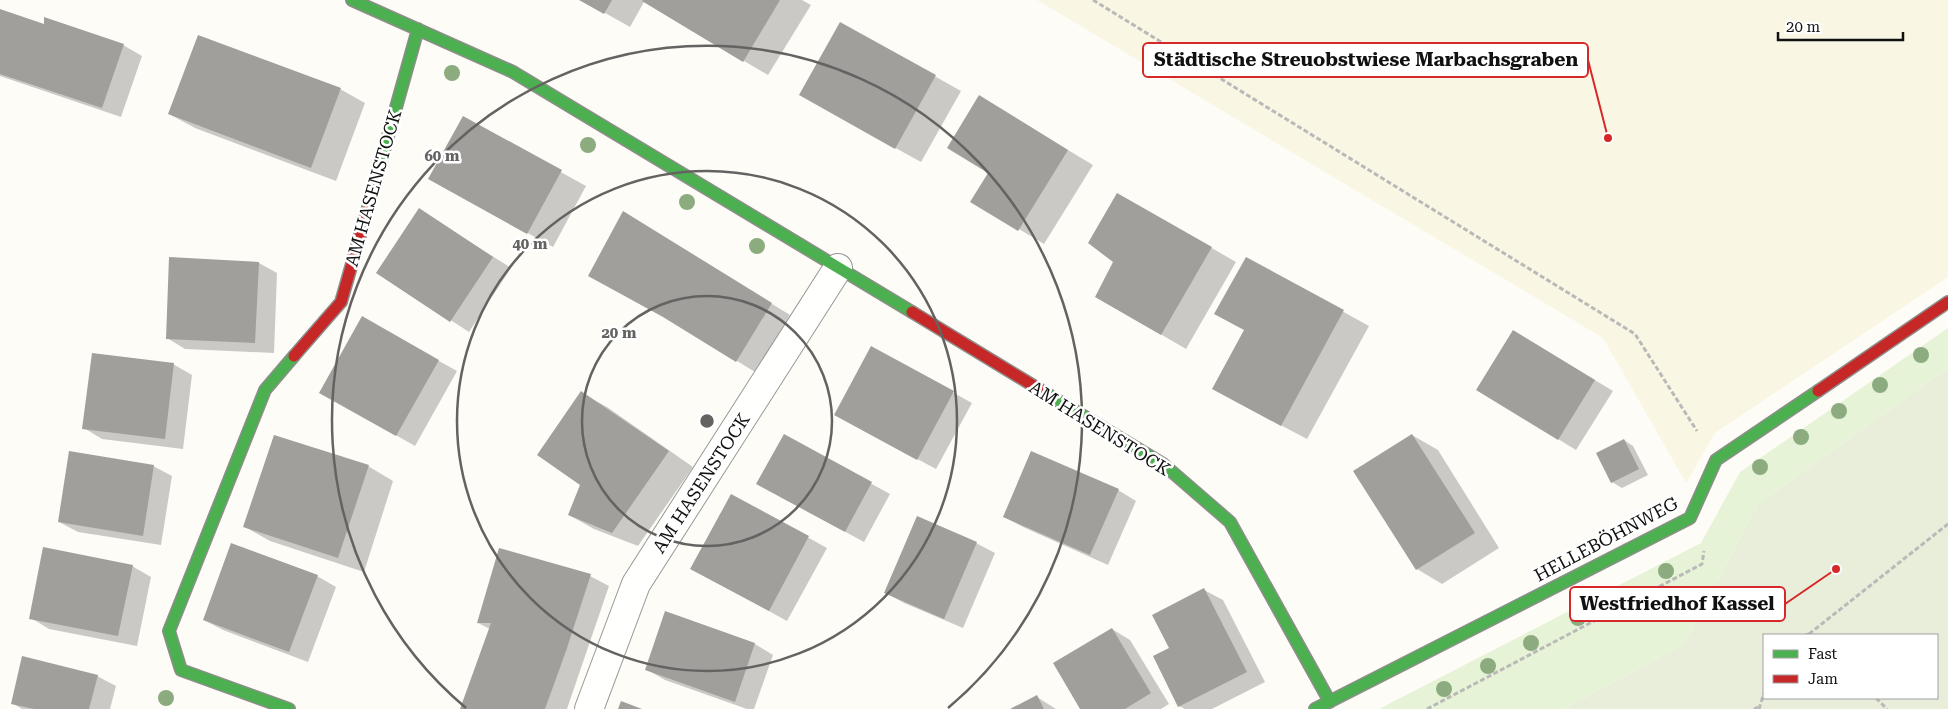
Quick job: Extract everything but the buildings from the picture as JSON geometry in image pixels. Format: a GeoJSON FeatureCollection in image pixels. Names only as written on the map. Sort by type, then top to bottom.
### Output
{"type":"FeatureCollection","features":[{"type":"Feature","properties":{"kind":"street"},"geometry":{"type":"LineString","coordinates":[[352,0],[418,29]]}},
{"type":"Feature","properties":{"kind":"street","name":"AM HASENSTOCK"},"geometry":{"type":"LineString","coordinates":[[289,709],[181,670],[169,631],[265,390],[341,302],[418,29],[513,72],[1163,464],[1230,522],[1330,702]]}},
{"type":"Feature","properties":{"kind":"street","name":"AM HASENSTOCK"},"geometry":{"type":"LineString","coordinates":[[589,709],[636,584],[838,268]]}},
{"type":"Feature","properties":{"kind":"street"},"geometry":{"type":"LineString","coordinates":[[1716,460],[1948,302]]}},
{"type":"Feature","properties":{"kind":"street","name":"HELLEBÖHNWEG"},"geometry":{"type":"LineString","coordinates":[[1315,709],[1690,518],[1716,460]]}},
{"type":"Feature","properties":{"kind":"path"},"geometry":{"type":"LineString","coordinates":[[1093,0],[1635,334],[1716,460]]}},
{"type":"Feature","properties":{"kind":"path"},"geometry":{"type":"LineString","coordinates":[[1810,634],[1948,524]]}},
{"type":"Feature","properties":{"kind":"path"},"geometry":{"type":"LineString","coordinates":[[1754,709],[1759,708],[1763,696]]}},
{"type":"Feature","properties":{"kind":"path"},"geometry":{"type":"LineString","coordinates":[[1877,699],[1888,709]]}},
{"type":"Feature","properties":{"kind":"shaded area"},"geometry":{"type":"Polygon","coordinates":[[[1037,0],[1948,0],[1948,277],[1715,433],[1686,483],[1603,338],[1037,0]]]}},
{"type":"Feature","properties":{"kind":"green space"},"geometry":{"type":"Polygon","coordinates":[[[1948,328],[1948,368],[1758,504],[1684,644],[1564,709],[1379,709],[1701,543],[1740,472],[1948,328]]]}},
{"type":"Feature","properties":{"kind":"green space"},"geometry":{"type":"Polygon","coordinates":[[[1948,368],[1948,709],[1564,709],[1684,644],[1758,504],[1948,368]]]}},
{"type":"Feature","properties":{"kind":"traffic: fast"},"geometry":{"type":"LineString","coordinates":[[352,0],[513,72],[912,312]]}},
{"type":"Feature","properties":{"kind":"traffic: fast"},"geometry":{"type":"LineString","coordinates":[[367,211],[418,29]]}},
{"type":"Feature","properties":{"kind":"traffic: fast"},"geometry":{"type":"LineString","coordinates":[[289,709],[181,670],[169,631],[265,390],[294,356]]}},
{"type":"Feature","properties":{"kind":"traffic: fast"},"geometry":{"type":"LineString","coordinates":[[1315,709],[1690,518],[1716,460],[1818,391]]}},
{"type":"Feature","properties":{"kind":"traffic: fast"},"geometry":{"type":"LineString","coordinates":[[1047,394],[1163,464],[1230,522],[1330,702]]}},
{"type":"Feature","properties":{"kind":"traffic: jam"},"geometry":{"type":"LineString","coordinates":[[294,356],[341,302],[367,211]]}},
{"type":"Feature","properties":{"kind":"traffic: jam"},"geometry":{"type":"LineString","coordinates":[[1818,391],[1948,302]]}},
{"type":"Feature","properties":{"kind":"traffic: jam"},"geometry":{"type":"LineString","coordinates":[[912,312],[1047,394]]}},
{"type":"Feature","properties":{"kind":"place","name":"Städtische Streuobstwiese Marbachsgraben"},"geometry":{"type":"Point","coordinates":[1608,138]}},
{"type":"Feature","properties":{"kind":"place","name":"Westfriedhof Kassel"},"geometry":{"type":"Point","coordinates":[1836,569]}}]}
